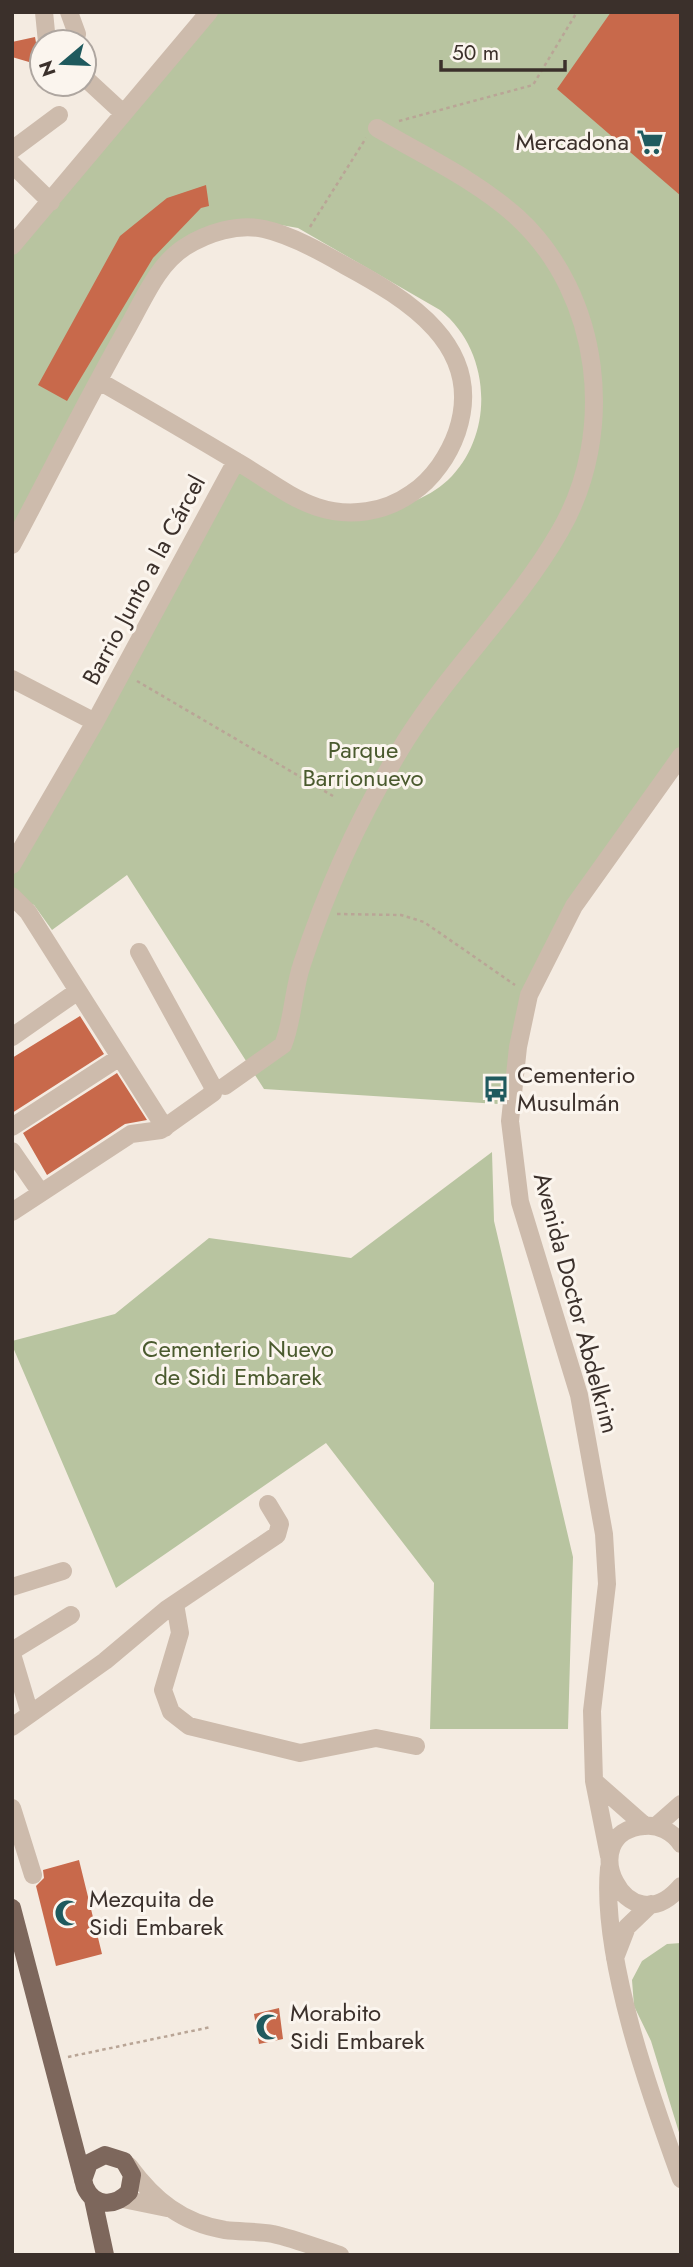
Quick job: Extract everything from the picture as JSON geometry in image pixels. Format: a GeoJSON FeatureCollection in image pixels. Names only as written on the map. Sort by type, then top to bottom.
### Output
{"type":"FeatureCollection","features":[{"type":"Feature","properties":{"kind":"main road"},"geometry":{"type":"LineString","coordinates":[[12,1908],[18,1952],[83,2180],[93,2199],[103,2247]]}},
{"type":"Feature","properties":{"kind":"main road"},"geometry":{"type":"LineString","coordinates":[[64,2110],[84,2142],[94,2151],[118,2157],[129,2166],[132,2184],[119,2201],[103,2247]]}},
{"type":"Feature","properties":{"kind":"main road"},"geometry":{"type":"LineString","coordinates":[[83,2180],[89,2164],[105,2155]]}},
{"type":"Feature","properties":{"kind":"main road"},"geometry":{"type":"LineString","coordinates":[[93,2199],[103,2203],[119,2201]]}},
{"type":"Feature","properties":{"kind":"street"},"geometry":{"type":"LineString","coordinates":[[12,246],[209,12]]}},
{"type":"Feature","properties":{"kind":"street"},"geometry":{"type":"LineString","coordinates":[[98,90],[123,113]]}},
{"type":"Feature","properties":{"kind":"street"},"geometry":{"type":"LineString","coordinates":[[12,150],[59,115]]}},
{"type":"Feature","properties":{"kind":"street"},"geometry":{"type":"LineString","coordinates":[[225,1086],[283,1045],[296,982],[319,913],[348,844],[407,738],[559,533],[585,472],[594,414],[592,370],[584,327],[569,288],[548,252],[501,204],[377,128]]}},
{"type":"Feature","properties":{"kind":"street"},"geometry":{"type":"LineString","coordinates":[[12,164],[51,202]]}},
{"type":"Feature","properties":{"kind":"street","name":"Barrio Junto a la Cárcel"},"geometry":{"type":"LineString","coordinates":[[12,545],[99,381],[163,266],[186,246],[215,233],[247,228],[264,229],[300,243],[366,277],[434,325],[458,368],[463,400],[458,428],[447,454],[417,489],[390,505],[360,512],[317,507],[99,381]]}},
{"type":"Feature","properties":{"kind":"street","name":"Barrio Junto a la Cárcel"},"geometry":{"type":"LineString","coordinates":[[12,865],[95,722],[236,461]]}},
{"type":"Feature","properties":{"kind":"street","name":"Barrio Junto a la Cárcel"},"geometry":{"type":"LineString","coordinates":[[12,679],[95,722]]}},
{"type":"Feature","properties":{"kind":"street","name":"Avenida Doctor Abdelkrim"},"geometry":{"type":"LineString","coordinates":[[681,756],[574,906],[529,995],[510,1121],[520,1202],[579,1395],[604,1534],[607,1584],[592,1711],[594,1781],[609,1862],[607,1910],[615,1958],[653,2097],[681,2179]]}},
{"type":"Feature","properties":{"kind":"street"},"geometry":{"type":"LineString","coordinates":[[12,896],[28,912],[164,1128]]}},
{"type":"Feature","properties":{"kind":"street"},"geometry":{"type":"LineString","coordinates":[[12,1212],[131,1134],[164,1128],[207,1100],[213,1089],[139,952]]}},
{"type":"Feature","properties":{"kind":"street"},"geometry":{"type":"LineString","coordinates":[[12,1037],[78,991]]}},
{"type":"Feature","properties":{"kind":"street"},"geometry":{"type":"LineString","coordinates":[[12,1127],[120,1057]]}},
{"type":"Feature","properties":{"kind":"street"},"geometry":{"type":"LineString","coordinates":[[12,1151],[41,1193]]}},
{"type":"Feature","properties":{"kind":"street"},"geometry":{"type":"LineString","coordinates":[[12,1727],[105,1661],[175,1604],[277,1535],[280,1524],[268,1504]]}},
{"type":"Feature","properties":{"kind":"street"},"geometry":{"type":"LineString","coordinates":[[12,1587],[63,1571]]}},
{"type":"Feature","properties":{"kind":"street"},"geometry":{"type":"LineString","coordinates":[[175,1604],[180,1633],[164,1682],[164,1698],[171,1712],[189,1726],[300,1753],[376,1738],[416,1746]]}},
{"type":"Feature","properties":{"kind":"street"},"geometry":{"type":"LineString","coordinates":[[30,1714],[12,1653],[71,1615]]}},
{"type":"Feature","properties":{"kind":"street"},"geometry":{"type":"LineString","coordinates":[[594,1781],[650,1826],[668,1831],[681,1844]]}},
{"type":"Feature","properties":{"kind":"street"},"geometry":{"type":"LineString","coordinates":[[681,1804],[650,1826],[622,1835],[609,1862],[618,1891],[639,1903],[663,1901],[681,1886]]}},
{"type":"Feature","properties":{"kind":"street"},"geometry":{"type":"LineString","coordinates":[[12,1808],[33,1875]]}},
{"type":"Feature","properties":{"kind":"street"},"geometry":{"type":"LineString","coordinates":[[615,1958],[627,1927],[651,1904]]}},
{"type":"Feature","properties":{"kind":"street"},"geometry":{"type":"LineString","coordinates":[[129,2166],[146,2189],[167,2208]]}},
{"type":"Feature","properties":{"kind":"street"},"geometry":{"type":"LineString","coordinates":[[119,2201],[167,2208],[208,2226],[273,2234],[340,2255]]}},
{"type":"Feature","properties":{"kind":"path"},"geometry":{"type":"LineString","coordinates":[[300,243],[368,136],[377,128],[533,85],[577,12]]}},
{"type":"Feature","properties":{"kind":"path"},"geometry":{"type":"LineString","coordinates":[[122,672],[333,796]]}},
{"type":"Feature","properties":{"kind":"path"},"geometry":{"type":"LineString","coordinates":[[319,913],[401,915],[424,922],[529,995]]}},
{"type":"Feature","properties":{"kind":"path"},"geometry":{"type":"LineString","coordinates":[[51,2061],[211,2027]]}},
{"type":"Feature","properties":{"kind":"green space","name":"Parque Barrionuevo"},"geometry":{"type":"Polygon","coordinates":[[[203,12],[681,12],[681,757],[538,971],[512,1105],[264,1089],[127,875],[52,930],[34,905],[12,896],[12,873],[243,459],[300,491],[345,509],[395,507],[428,494],[448,480],[464,461],[474,440],[480,417],[478,369],[470,347],[457,327],[440,310],[298,228],[258,221],[182,245],[12,547],[12,238],[203,12]]]}},
{"type":"Feature","properties":{"kind":"green space","name":"Cementerio Nuevo de Sidi Embarek"},"geometry":{"type":"Polygon","coordinates":[[[492,1152],[494,1221],[573,1557],[568,1729],[430,1729],[434,1583],[326,1443],[116,1588],[12,1345],[12,1341],[115,1314],[209,1238],[351,1258],[492,1152]]]}},
{"type":"Feature","properties":{"kind":"green space"},"geometry":{"type":"Polygon","coordinates":[[[681,1943],[681,2139],[651,2041],[634,2006],[632,1980],[642,1961],[667,1944],[681,1943]]]}},
{"type":"Feature","properties":{"kind":"building","name":"Mercadona"},"geometry":{"type":"Polygon","coordinates":[[[611,12],[681,12],[681,196],[557,89],[611,12]]]}},
{"type":"Feature","properties":{"kind":"building"},"geometry":{"type":"Polygon","coordinates":[[[28,39],[28,62],[12,57],[12,42],[28,39]]]}},
{"type":"Feature","properties":{"kind":"building"},"geometry":{"type":"Polygon","coordinates":[[[206,185],[209,206],[201,208],[153,258],[67,401],[38,385],[120,236],[167,198],[206,185]]]}},
{"type":"Feature","properties":{"kind":"building"},"geometry":{"type":"Polygon","coordinates":[[[80,1016],[104,1054],[12,1113],[12,1058],[80,1016]]]}},
{"type":"Feature","properties":{"kind":"building"},"geometry":{"type":"Polygon","coordinates":[[[117,1073],[147,1120],[125,1124],[47,1175],[23,1133],[117,1073]]]}},
{"type":"Feature","properties":{"kind":"building","name":"Mezquita de Sidi Embarek"},"geometry":{"type":"Polygon","coordinates":[[[79,1860],[102,1954],[56,1966],[36,1886],[44,1878],[43,1870],[79,1860]]]}},
{"type":"Feature","properties":{"kind":"building","name":"Morabito Sidi Embarek"},"geometry":{"type":"Polygon","coordinates":[[[279,2008],[283,2039],[259,2044],[254,2014],[279,2008]]]}},
{"type":"Feature","properties":{"kind":"place","name":"Mercadona"},"geometry":{"type":"Point","coordinates":[650,142]}},
{"type":"Feature","properties":{"kind":"place","name":"Cementerio Musulmán"},"geometry":{"type":"Point","coordinates":[496,1089]}},
{"type":"Feature","properties":{"kind":"place","name":"Mezquita de Sidi Embarek"},"geometry":{"type":"Point","coordinates":[68,1913]}},
{"type":"Feature","properties":{"kind":"place","name":"Morabito Sidi Embarek"},"geometry":{"type":"Point","coordinates":[269,2027]}}]}
